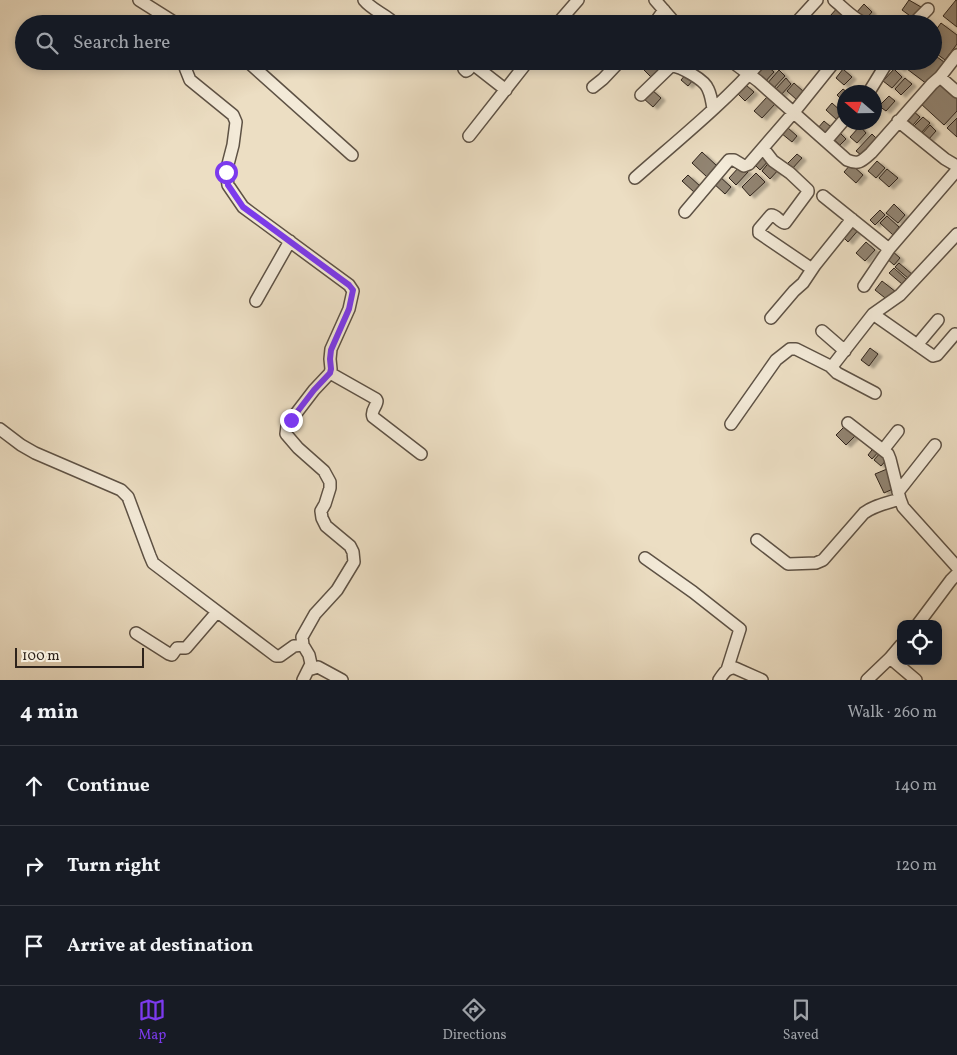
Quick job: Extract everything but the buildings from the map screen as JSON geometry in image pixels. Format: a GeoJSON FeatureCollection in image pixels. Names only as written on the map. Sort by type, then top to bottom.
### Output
{"type":"FeatureCollection","features":[{"type":"Feature","properties":{"kind":"street"},"geometry":{"type":"LineString","coordinates":[[139,0],[163,15]]}},
{"type":"Feature","properties":{"kind":"street"},"geometry":{"type":"LineString","coordinates":[[364,0],[372,9],[383,15]]}},
{"type":"Feature","properties":{"kind":"street"},"geometry":{"type":"LineString","coordinates":[[566,15],[578,0]]}},
{"type":"Feature","properties":{"kind":"street"},"geometry":{"type":"LineString","coordinates":[[655,0],[668,15]]}},
{"type":"Feature","properties":{"kind":"street"},"geometry":{"type":"LineString","coordinates":[[803,15],[817,0]]}},
{"type":"Feature","properties":{"kind":"street"},"geometry":{"type":"LineString","coordinates":[[834,0],[852,15]]}},
{"type":"Feature","properties":{"kind":"street"},"geometry":{"type":"LineString","coordinates":[[922,15],[928,9]]}},
{"type":"Feature","properties":{"kind":"street"},"geometry":{"type":"LineString","coordinates":[[660,15],[664,10]]}},
{"type":"Feature","properties":{"kind":"street"},"geometry":{"type":"LineString","coordinates":[[743,70],[794,112],[847,160],[854,163],[862,161],[871,153],[898,121],[940,77],[957,55]]}},
{"type":"Feature","properties":{"kind":"street"},"geometry":{"type":"LineString","coordinates":[[186,70],[190,80],[229,110],[236,122],[233,145],[226,172],[228,185],[243,207],[290,240],[353,290],[349,309],[331,350],[330,373],[291,420],[287,426],[286,434],[298,448],[324,471],[330,482],[330,488],[321,511],[322,518],[326,526],[350,546],[354,562],[337,590],[315,614],[302,637],[303,645],[309,654],[311,664],[306,675]]}},
{"type":"Feature","properties":{"kind":"street"},"geometry":{"type":"LineString","coordinates":[[257,70],[352,155]]}},
{"type":"Feature","properties":{"kind":"street"},"geometry":{"type":"LineString","coordinates":[[480,70],[506,90]]}},
{"type":"Feature","properties":{"kind":"street"},"geometry":{"type":"LineString","coordinates":[[470,136],[521,70]]}},
{"type":"Feature","properties":{"kind":"street"},"geometry":{"type":"LineString","coordinates":[[593,87],[612,70]]}},
{"type":"Feature","properties":{"kind":"street"},"geometry":{"type":"LineString","coordinates":[[641,95],[667,70]]}},
{"type":"Feature","properties":{"kind":"street"},"geometry":{"type":"LineString","coordinates":[[684,70],[706,84],[713,109]]}},
{"type":"Feature","properties":{"kind":"street"},"geometry":{"type":"LineString","coordinates":[[635,178],[754,70]]}},
{"type":"Feature","properties":{"kind":"street"},"geometry":{"type":"LineString","coordinates":[[685,212],[729,160],[734,160],[744,166],[747,165],[828,70]]}},
{"type":"Feature","properties":{"kind":"street"},"geometry":{"type":"LineString","coordinates":[[873,85],[882,70]]}},
{"type":"Feature","properties":{"kind":"street"},"geometry":{"type":"LineString","coordinates":[[940,77],[957,92]]}},
{"type":"Feature","properties":{"kind":"street"},"geometry":{"type":"LineString","coordinates":[[898,121],[945,160],[957,166]]}},
{"type":"Feature","properties":{"kind":"street"},"geometry":{"type":"LineString","coordinates":[[826,141],[837,128]]}},
{"type":"Feature","properties":{"kind":"street"},"geometry":{"type":"LineString","coordinates":[[762,148],[773,161],[795,178],[808,192],[784,223],[771,215],[759,229],[759,234],[812,269]]}},
{"type":"Feature","properties":{"kind":"street"},"geometry":{"type":"LineString","coordinates":[[864,286],[889,249],[957,170]]}},
{"type":"Feature","properties":{"kind":"street"},"geometry":{"type":"LineString","coordinates":[[823,196],[889,249]]}},
{"type":"Feature","properties":{"kind":"street"},"geometry":{"type":"LineString","coordinates":[[770,318],[794,290],[803,283],[852,219]]}},
{"type":"Feature","properties":{"kind":"street"},"geometry":{"type":"LineString","coordinates":[[830,366],[837,361],[873,314],[900,295],[956,238]]}},
{"type":"Feature","properties":{"kind":"street"},"geometry":{"type":"LineString","coordinates":[[256,301],[290,240]]}},
{"type":"Feature","properties":{"kind":"street"},"geometry":{"type":"LineString","coordinates":[[873,314],[933,356],[955,334]]}},
{"type":"Feature","properties":{"kind":"street"},"geometry":{"type":"LineString","coordinates":[[917,345],[938,320]]}},
{"type":"Feature","properties":{"kind":"street"},"geometry":{"type":"LineString","coordinates":[[822,331],[845,351]]}},
{"type":"Feature","properties":{"kind":"street"},"geometry":{"type":"LineString","coordinates":[[730,424],[776,360],[790,349],[796,349],[830,366],[837,373],[875,393]]}},
{"type":"Feature","properties":{"kind":"street"},"geometry":{"type":"LineString","coordinates":[[330,373],[376,399],[377,403],[372,412],[373,416],[421,454]]}},
{"type":"Feature","properties":{"kind":"street"},"geometry":{"type":"LineString","coordinates":[[848,423],[888,454],[903,507],[957,567]]}},
{"type":"Feature","properties":{"kind":"street"},"geometry":{"type":"LineString","coordinates":[[0,429],[35,453],[121,490],[128,497],[153,563],[276,656],[280,656],[294,646],[303,645]]}},
{"type":"Feature","properties":{"kind":"street"},"geometry":{"type":"LineString","coordinates":[[883,450],[898,431]]}},
{"type":"Feature","properties":{"kind":"street"},"geometry":{"type":"LineString","coordinates":[[757,540],[788,564],[816,563],[822,560],[864,513],[874,506],[899,495],[935,445]]}},
{"type":"Feature","properties":{"kind":"street"},"geometry":{"type":"LineString","coordinates":[[645,558],[693,592],[740,629],[727,670],[719,680]]}},
{"type":"Feature","properties":{"kind":"street"},"geometry":{"type":"LineString","coordinates":[[921,620],[957,574]]}},
{"type":"Feature","properties":{"kind":"street"},"geometry":{"type":"LineString","coordinates":[[136,633],[170,655],[178,648],[186,648],[217,612]]}},
{"type":"Feature","properties":{"kind":"street"},"geometry":{"type":"LineString","coordinates":[[867,680],[897,650]]}},
{"type":"Feature","properties":{"kind":"street"},"geometry":{"type":"LineString","coordinates":[[890,658],[916,680]]}},
{"type":"Feature","properties":{"kind":"street"},"geometry":{"type":"LineString","coordinates":[[306,675],[318,667],[342,680]]}},
{"type":"Feature","properties":{"kind":"street"},"geometry":{"type":"LineString","coordinates":[[727,670],[735,668],[762,680]]}},
{"type":"Feature","properties":{"kind":"route"},"geometry":{"type":"LineString","coordinates":[[226,172],[228,185],[243,207],[302,249],[353,290],[349,309],[331,350],[330,373],[291,420]]}}]}
